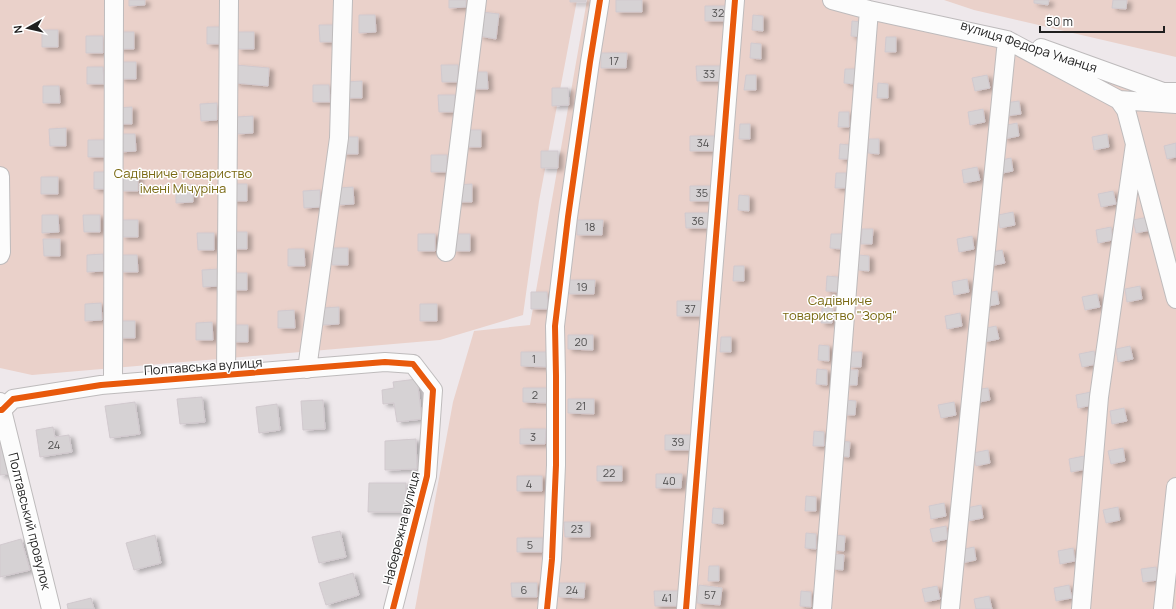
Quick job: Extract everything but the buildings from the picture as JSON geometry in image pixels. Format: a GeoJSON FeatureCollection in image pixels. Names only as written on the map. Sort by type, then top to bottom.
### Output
{"type":"FeatureCollection","features":[{"type":"Feature","properties":{"kind":"street"},"geometry":{"type":"LineString","coordinates":[[113,384],[114,0]]}},
{"type":"Feature","properties":{"kind":"street"},"geometry":{"type":"LineString","coordinates":[[226,375],[229,0]]}},
{"type":"Feature","properties":{"kind":"street"},"geometry":{"type":"LineString","coordinates":[[308,369],[339,138],[343,0]]}},
{"type":"Feature","properties":{"kind":"street"},"geometry":{"type":"LineString","coordinates":[[446,252],[476,0]]}},
{"type":"Feature","properties":{"kind":"street"},"geometry":{"type":"LineString","coordinates":[[547,609],[552,559],[556,465],[555,326],[569,210],[600,0]]}},
{"type":"Feature","properties":{"kind":"street"},"geometry":{"type":"LineString","coordinates":[[686,609],[735,0]]}},
{"type":"Feature","properties":{"kind":"street"},"geometry":{"type":"LineString","coordinates":[[832,0],[875,5],[1007,40],[1119,100],[1176,104]]}},
{"type":"Feature","properties":{"kind":"street"},"geometry":{"type":"LineString","coordinates":[[822,609],[875,5]]}},
{"type":"Feature","properties":{"kind":"street","name":"вулиця Федора Уманця"},"geometry":{"type":"LineString","coordinates":[[875,5],[1057,54],[1163,92],[1176,92]]}},
{"type":"Feature","properties":{"kind":"street"},"geometry":{"type":"LineString","coordinates":[[950,609],[1007,40]]}},
{"type":"Feature","properties":{"kind":"street"},"geometry":{"type":"LineString","coordinates":[[1119,100],[1126,110],[1176,299]]}},
{"type":"Feature","properties":{"kind":"street"},"geometry":{"type":"LineString","coordinates":[[1081,609],[1099,397],[1135,144]]}},
{"type":"Feature","properties":{"kind":"street"},"geometry":{"type":"LineString","coordinates":[[0,176],[0,255]]}},
{"type":"Feature","properties":{"kind":"street","name":"Полтавська вулиця"},"geometry":{"type":"LineString","coordinates":[[1,407],[13,399],[101,384],[385,362],[413,364]]}},
{"type":"Feature","properties":{"kind":"street","name":"Набережна вулиця"},"geometry":{"type":"LineString","coordinates":[[393,609],[427,476],[434,390],[413,364]]}},
{"type":"Feature","properties":{"kind":"street","name":"Полтавський провулок"},"geometry":{"type":"LineString","coordinates":[[1,407],[51,609]]}},
{"type":"Feature","properties":{"kind":"street"},"geometry":{"type":"LineString","coordinates":[[1163,609],[1176,487]]}},
{"type":"Feature","properties":{"kind":"green space","name":"Садівниче товариство імені Мічуріна"},"geometry":{"type":"Polygon","coordinates":[[[0,0],[577,0],[539,201],[523,315],[440,340],[32,375],[0,368],[0,0]]]}},
{"type":"Feature","properties":{"kind":"green space","name":"Садівниче товариство \"Зоря\""},"geometry":{"type":"Polygon","coordinates":[[[587,0],[858,0],[1176,93],[1176,609],[415,609],[453,402],[474,331],[530,325],[587,0]]]}},
{"type":"Feature","properties":{"kind":"green space"},"geometry":{"type":"Polygon","coordinates":[[[944,0],[1176,0],[1176,57],[974,10],[944,0]]]}},
{"type":"Feature","properties":{"kind":"cycle path"},"geometry":{"type":"LineString","coordinates":[[547,609],[552,559],[556,465],[555,326],[568,217],[600,0]]}},
{"type":"Feature","properties":{"kind":"cycle path"},"geometry":{"type":"LineString","coordinates":[[686,609],[735,0]]}},
{"type":"Feature","properties":{"kind":"cycle path"},"geometry":{"type":"LineString","coordinates":[[0,410],[2,410],[13,399],[101,385],[385,362],[413,364],[433,390],[427,476],[393,609]]}}]}
